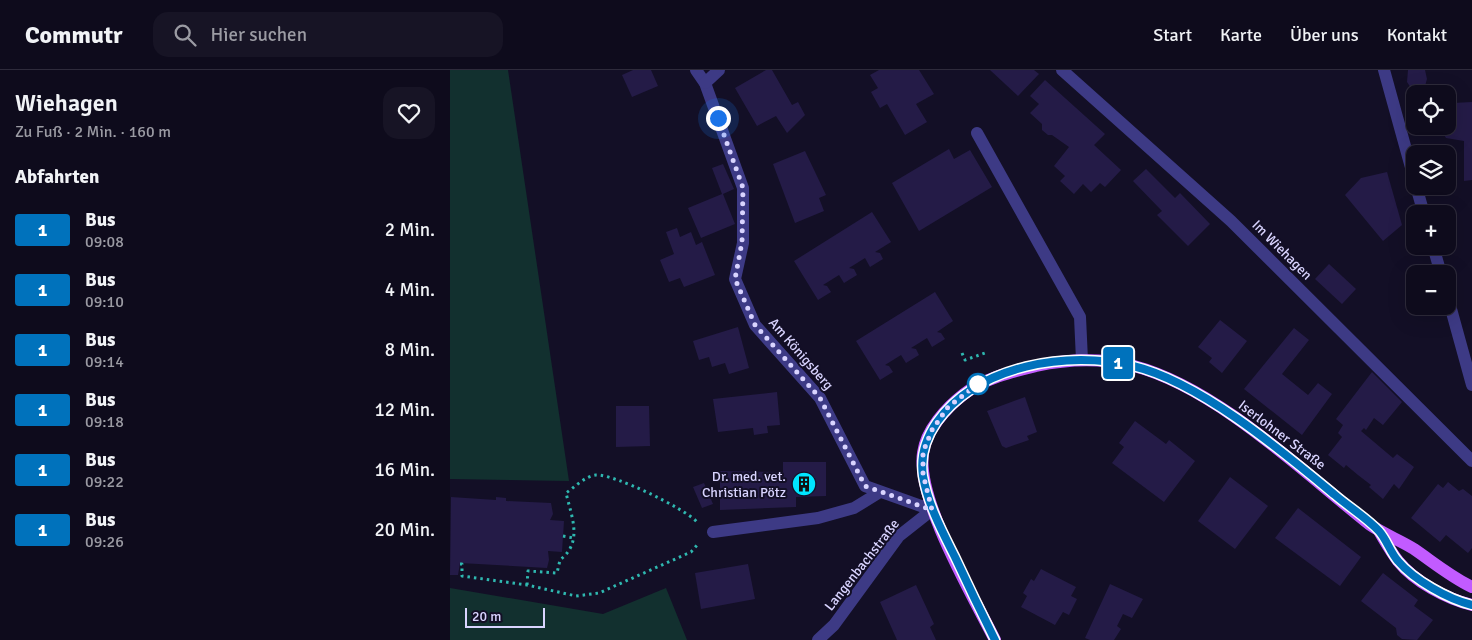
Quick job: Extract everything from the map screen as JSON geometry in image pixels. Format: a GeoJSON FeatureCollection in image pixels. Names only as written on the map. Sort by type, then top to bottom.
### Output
{"type":"FeatureCollection","features":[{"type":"Feature","properties":{"kind":"main road","name":"Iserlohner Straße"},"geometry":{"type":"LineString","coordinates":[[995,640],[932,510],[923,474],[923,452],[932,430],[948,407],[978,384],[1011,372],[1044,364],[1082,360],[1134,366],[1161,375],[1188,388],[1268,443],[1379,531],[1412,548],[1472,587]]}},
{"type":"Feature","properties":{"kind":"main road","name":"Iserlohner Straße"},"geometry":{"type":"LineString","coordinates":[[1379,531],[1398,562],[1452,600],[1472,605]]}},
{"type":"Feature","properties":{"kind":"street","name":"Am Königsberg"},"geometry":{"type":"LineString","coordinates":[[696,70],[705,83],[743,188],[742,242],[735,279],[755,325],[820,398],[865,486],[932,510]]}},
{"type":"Feature","properties":{"kind":"street"},"geometry":{"type":"LineString","coordinates":[[705,83],[719,70]]}},
{"type":"Feature","properties":{"kind":"street","name":"Im Wiehagen"},"geometry":{"type":"LineString","coordinates":[[1062,70],[1231,221],[1472,461]]}},
{"type":"Feature","properties":{"kind":"street"},"geometry":{"type":"LineString","coordinates":[[1384,70],[1406,149]]}},
{"type":"Feature","properties":{"kind":"street"},"geometry":{"type":"LineString","coordinates":[[977,133],[1080,317],[1082,360]]}},
{"type":"Feature","properties":{"kind":"street"},"geometry":{"type":"LineString","coordinates":[[1453,315],[1472,385]]}},
{"type":"Feature","properties":{"kind":"street"},"geometry":{"type":"LineString","coordinates":[[708,535],[818,518],[854,508],[880,492]]}},
{"type":"Feature","properties":{"kind":"street","name":"Langenbachstraße"},"geometry":{"type":"LineString","coordinates":[[818,640],[834,625],[899,536],[932,510]]}},
{"type":"Feature","properties":{"kind":"path"},"geometry":{"type":"LineString","coordinates":[[962,353],[964,360],[985,353]]}},
{"type":"Feature","properties":{"kind":"path"},"geometry":{"type":"LineString","coordinates":[[527,585],[528,572],[557,573],[560,560],[570,552],[574,538],[566,494],[595,475],[610,476],[624,482],[676,508],[700,525]]}},
{"type":"Feature","properties":{"kind":"path"},"geometry":{"type":"LineString","coordinates":[[460,564],[462,564],[462,576],[527,585],[576,596],[599,593],[691,552],[708,535]]}},
{"type":"Feature","properties":{"kind":"path"},"geometry":{"type":"LineString","coordinates":[[563,536],[574,538]]}},
{"type":"Feature","properties":{"kind":"green space"},"geometry":{"type":"Polygon","coordinates":[[[450,70],[508,70],[569,481],[450,479],[450,70]]]}},
{"type":"Feature","properties":{"kind":"green space"},"geometry":{"type":"Polygon","coordinates":[[[450,588],[603,614],[666,588],[687,640],[450,640],[450,588]]]}},
{"type":"Feature","properties":{"kind":"building"},"geometry":{"type":"Polygon","coordinates":[[[633,70],[651,70],[658,86],[632,97],[622,75],[633,70]]]}},
{"type":"Feature","properties":{"kind":"building"},"geometry":{"type":"Polygon","coordinates":[[[766,70],[772,70],[792,105],[798,102],[805,115],[787,133],[776,116],[757,126],[735,88],[766,70]]]}},
{"type":"Feature","properties":{"kind":"building"},"geometry":{"type":"Polygon","coordinates":[[[879,70],[919,70],[934,94],[916,104],[927,122],[905,135],[887,104],[880,108],[871,92],[878,88],[870,75],[879,70]]]}},
{"type":"Feature","properties":{"kind":"building"},"geometry":{"type":"Polygon","coordinates":[[[990,70],[1034,70],[1039,74],[1018,96],[990,70]]]}},
{"type":"Feature","properties":{"kind":"building"},"geometry":{"type":"Polygon","coordinates":[[[1408,70],[1425,70],[1427,79],[1425,85],[1409,85],[1407,82],[1408,70]]]}},
{"type":"Feature","properties":{"kind":"building"},"geometry":{"type":"Polygon","coordinates":[[[1045,80],[1105,134],[1094,145],[1121,170],[1105,187],[1100,183],[1091,192],[1083,184],[1074,194],[1060,181],[1065,176],[1054,166],[1069,147],[1042,130],[1042,124],[1030,113],[1039,104],[1030,96],[1045,80]]]}},
{"type":"Feature","properties":{"kind":"building"},"geometry":{"type":"Polygon","coordinates":[[[1472,102],[1472,180],[1464,181],[1464,141],[1446,138],[1444,135],[1456,135],[1456,103],[1472,102]]]}},
{"type":"Feature","properties":{"kind":"building"},"geometry":{"type":"Polygon","coordinates":[[[949,149],[954,159],[970,150],[992,187],[919,231],[892,183],[949,149]]]}},
{"type":"Feature","properties":{"kind":"building"},"geometry":{"type":"Polygon","coordinates":[[[805,151],[826,195],[819,198],[824,211],[795,223],[773,164],[805,151]]]}},
{"type":"Feature","properties":{"kind":"building"},"geometry":{"type":"Polygon","coordinates":[[[723,164],[734,189],[723,194],[735,224],[701,238],[688,208],[722,194],[712,168],[723,164]]]}},
{"type":"Feature","properties":{"kind":"building"},"geometry":{"type":"Polygon","coordinates":[[[1146,169],[1175,198],[1180,193],[1210,224],[1188,246],[1157,215],[1162,211],[1133,181],[1146,169]]]}},
{"type":"Feature","properties":{"kind":"building"},"geometry":{"type":"Polygon","coordinates":[[[1387,172],[1402,225],[1383,241],[1345,195],[1361,178],[1387,172]]]}},
{"type":"Feature","properties":{"kind":"building"},"geometry":{"type":"Polygon","coordinates":[[[872,212],[891,242],[875,252],[880,253],[883,259],[870,267],[865,258],[849,268],[854,269],[857,275],[844,283],[839,275],[823,285],[827,286],[831,292],[818,300],[794,261],[872,212]]]}},
{"type":"Feature","properties":{"kind":"building"},"geometry":{"type":"Polygon","coordinates":[[[677,228],[680,237],[691,232],[696,245],[702,242],[715,275],[684,287],[680,278],[669,282],[660,260],[674,254],[666,232],[677,228]]]}},
{"type":"Feature","properties":{"kind":"building"},"geometry":{"type":"Polygon","coordinates":[[[1329,264],[1356,289],[1342,304],[1315,279],[1329,264]]]}},
{"type":"Feature","properties":{"kind":"building"},"geometry":{"type":"Polygon","coordinates":[[[935,292],[953,321],[937,332],[941,333],[945,339],[932,347],[927,338],[911,348],[916,349],[919,355],[906,363],[901,355],[885,365],[889,366],[893,372],[880,380],[856,341],[935,292]]]}},
{"type":"Feature","properties":{"kind":"building"},"geometry":{"type":"Polygon","coordinates":[[[1220,320],[1247,341],[1222,373],[1209,362],[1212,358],[1198,347],[1220,320]]]}},
{"type":"Feature","properties":{"kind":"building"},"geometry":{"type":"Polygon","coordinates":[[[738,327],[749,368],[729,374],[725,363],[712,367],[709,357],[699,360],[693,341],[738,327]]]}},
{"type":"Feature","properties":{"kind":"building"},"geometry":{"type":"Polygon","coordinates":[[[1294,328],[1309,340],[1282,374],[1308,395],[1318,383],[1332,394],[1302,435],[1244,389],[1294,328]]]}},
{"type":"Feature","properties":{"kind":"building"},"geometry":{"type":"Polygon","coordinates":[[[1372,372],[1402,402],[1383,425],[1374,418],[1366,430],[1364,428],[1361,431],[1393,458],[1397,454],[1414,467],[1399,489],[1394,484],[1383,499],[1369,487],[1371,485],[1346,465],[1344,468],[1328,455],[1342,437],[1338,433],[1343,425],[1336,419],[1372,372]]]}},
{"type":"Feature","properties":{"kind":"building"},"geometry":{"type":"Polygon","coordinates":[[[777,392],[780,425],[767,426],[768,433],[754,435],[753,428],[718,432],[713,399],[777,392]]]}},
{"type":"Feature","properties":{"kind":"building"},"geometry":{"type":"Polygon","coordinates":[[[1025,397],[1037,432],[1027,436],[1029,440],[1006,448],[1002,446],[987,411],[1025,397]]]}},
{"type":"Feature","properties":{"kind":"building"},"geometry":{"type":"Polygon","coordinates":[[[616,406],[649,406],[650,446],[616,447],[616,406]]]}},
{"type":"Feature","properties":{"kind":"building"},"geometry":{"type":"Polygon","coordinates":[[[1135,421],[1166,444],[1169,440],[1195,461],[1164,502],[1112,463],[1124,447],[1119,443],[1135,421]]]}},
{"type":"Feature","properties":{"kind":"building"},"geometry":{"type":"Polygon","coordinates":[[[783,462],[826,462],[826,496],[796,497],[796,507],[720,510],[720,471],[783,472],[783,462]]]}},
{"type":"Feature","properties":{"kind":"building"},"geometry":{"type":"Polygon","coordinates":[[[1230,477],[1268,506],[1235,549],[1198,521],[1230,477]]]}},
{"type":"Feature","properties":{"kind":"building"},"geometry":{"type":"Polygon","coordinates":[[[1448,482],[1459,491],[1463,489],[1472,496],[1472,548],[1468,553],[1446,535],[1440,542],[1411,518],[1438,484],[1443,488],[1448,482]]]}},
{"type":"Feature","properties":{"kind":"building"},"geometry":{"type":"Polygon","coordinates":[[[704,483],[713,504],[702,508],[693,487],[704,483]]]}},
{"type":"Feature","properties":{"kind":"building"},"geometry":{"type":"Polygon","coordinates":[[[451,497],[496,500],[496,497],[506,498],[506,501],[551,503],[553,514],[550,520],[564,521],[562,552],[548,551],[549,560],[547,568],[460,563],[458,575],[450,575],[451,497]]]}},
{"type":"Feature","properties":{"kind":"building"},"geometry":{"type":"Polygon","coordinates":[[[1298,508],[1361,557],[1340,586],[1275,538],[1298,508]]]}},
{"type":"Feature","properties":{"kind":"building"},"geometry":{"type":"Polygon","coordinates":[[[748,564],[755,599],[701,609],[695,573],[748,564]]]}},
{"type":"Feature","properties":{"kind":"building"},"geometry":{"type":"Polygon","coordinates":[[[1041,569],[1076,587],[1071,596],[1077,599],[1069,615],[1063,612],[1055,625],[1021,607],[1027,596],[1023,593],[1031,579],[1034,581],[1041,569]]]}},
{"type":"Feature","properties":{"kind":"building"},"geometry":{"type":"Polygon","coordinates":[[[1383,573],[1418,600],[1414,606],[1433,620],[1417,640],[1402,639],[1397,635],[1396,628],[1361,601],[1383,573]]]}},
{"type":"Feature","properties":{"kind":"building"},"geometry":{"type":"Polygon","coordinates":[[[1110,584],[1143,599],[1132,618],[1123,614],[1117,626],[1121,629],[1114,640],[1090,640],[1085,638],[1110,584]]]}},
{"type":"Feature","properties":{"kind":"building"},"geometry":{"type":"Polygon","coordinates":[[[916,585],[934,624],[930,627],[936,640],[897,640],[880,602],[916,585]]]}},
{"type":"Feature","properties":{"kind":"bus line","name":"1"},"geometry":{"type":"LineString","coordinates":[[995,640],[932,510],[923,474],[923,452],[932,430],[948,407],[978,384],[1011,372],[1044,364],[1082,360],[1134,366],[1161,375],[1188,388],[1268,443],[1379,531],[1398,562],[1452,600],[1472,605]]}},
{"type":"Feature","properties":{"kind":"place","name":"Dr. med. vet. Christian Pötz"},"geometry":{"type":"Point","coordinates":[804,484]}},
{"type":"Feature","properties":{"kind":"route"},"geometry":{"type":"LineString","coordinates":[[718,118],[743,188],[742,242],[735,279],[755,325],[820,398],[865,486],[932,510],[923,474],[923,452],[932,430],[948,407],[978,384]]}}]}
